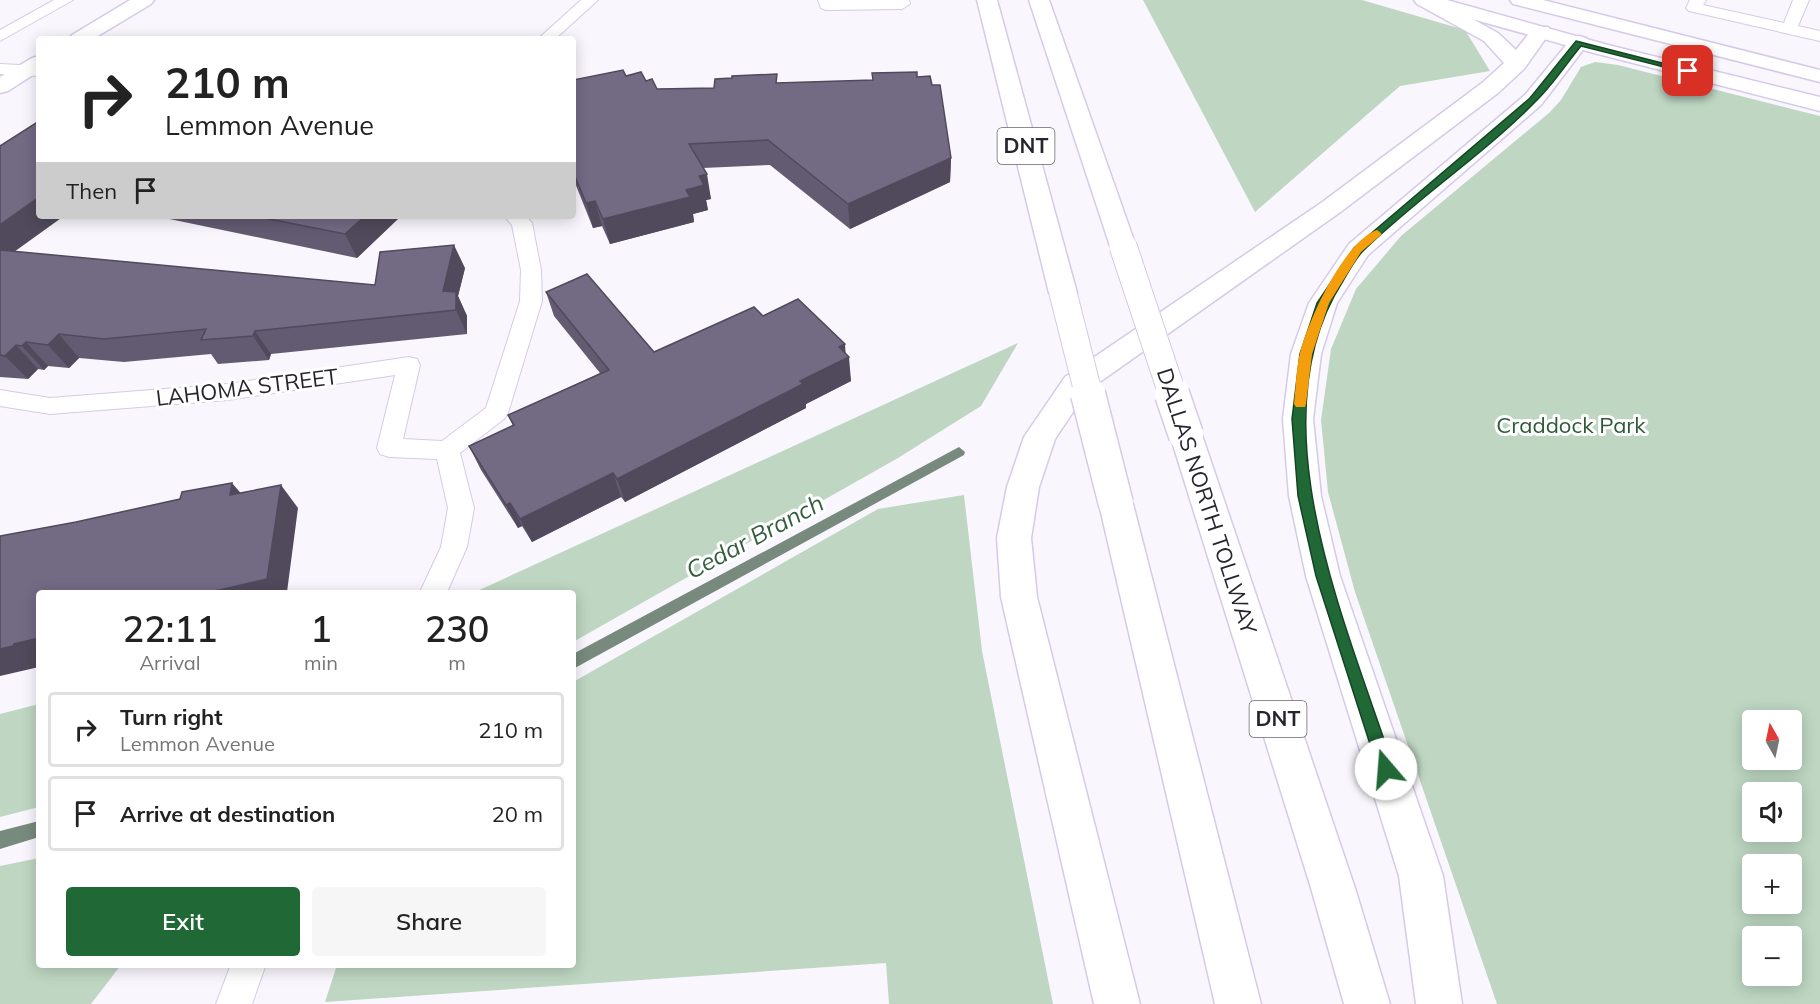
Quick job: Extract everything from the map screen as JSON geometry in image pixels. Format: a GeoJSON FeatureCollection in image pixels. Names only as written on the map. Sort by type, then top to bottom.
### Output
{"type":"FeatureCollection","features":[{"type":"Feature","properties":{"kind":"main road"},"geometry":{"type":"LineString","coordinates":[[83,36],[144,0]]}},
{"type":"Feature","properties":{"kind":"main road","name":"DNT"},"geometry":{"type":"LineString","coordinates":[[987,0],[1116,504],[1222,929],[1238,1004]]}},
{"type":"Feature","properties":{"kind":"main road","name":"DALLAS NORTH TOLLWAY"},"geometry":{"type":"LineString","coordinates":[[1039,0],[1186,435],[1333,888],[1366,1004]]}},
{"type":"Feature","properties":{"kind":"main road"},"geometry":{"type":"LineString","coordinates":[[1424,0],[1573,23],[1820,76]]}},
{"type":"Feature","properties":{"kind":"main road"},"geometry":{"type":"LineString","coordinates":[[1424,0],[1491,37],[1516,63]]}},
{"type":"Feature","properties":{"kind":"main road"},"geometry":{"type":"LineString","coordinates":[[1520,0],[1573,23],[1820,104]]}},
{"type":"Feature","properties":{"kind":"main road"},"geometry":{"type":"LineString","coordinates":[[1117,1004],[1019,597],[1014,538],[1023,487],[1040,437],[1076,384],[1330,208],[1491,88],[1516,63],[1573,23]]}},
{"type":"Feature","properties":{"kind":"main road"},"geometry":{"type":"LineString","coordinates":[[1439,1004],[1421,876],[1323,576],[1305,496],[1298,419],[1306,354],[1323,303],[1358,250],[1533,100],[1573,23]]}},
{"type":"Feature","properties":{"kind":"main road"},"geometry":{"type":"LineString","coordinates":[[0,86],[35,68]]}},
{"type":"Feature","properties":{"kind":"lane"},"geometry":{"type":"LineString","coordinates":[[0,36],[65,0]]}},
{"type":"Feature","properties":{"kind":"lane"},"geometry":{"type":"LineString","coordinates":[[549,36],[590,0]]}},
{"type":"Feature","properties":{"kind":"lane"},"geometry":{"type":"LineString","coordinates":[[826,0],[826,5],[902,3],[902,0]]}},
{"type":"Feature","properties":{"kind":"lane"},"geometry":{"type":"LineString","coordinates":[[1698,0],[1694,8],[1820,36]]}},
{"type":"Feature","properties":{"kind":"lane"},"geometry":{"type":"LineString","coordinates":[[1789,29],[1801,0]]}},
{"type":"Feature","properties":{"kind":"lane"},"geometry":{"type":"LineString","coordinates":[[0,69],[35,68]]}},
{"type":"Feature","properties":{"kind":"lane"},"geometry":{"type":"LineString","coordinates":[[435,590],[454,547],[461,508],[447,450],[496,413],[531,302],[531,270],[522,223],[517,219]]}},
{"type":"Feature","properties":{"kind":"lane","name":"LAHOMA STREET"},"geometry":{"type":"LineString","coordinates":[[0,398],[50,406],[228,392],[410,365],[389,448],[447,450]]}},
{"type":"Feature","properties":{"kind":"lane"},"geometry":{"type":"LineString","coordinates":[[234,1004],[248,968]]}},
{"type":"Feature","properties":{"kind":"green space"},"geometry":{"type":"Polygon","coordinates":[[[1143,0],[1362,0],[1465,30],[1490,71],[1400,86],[1255,212],[1143,0]]]}},
{"type":"Feature","properties":{"kind":"green space","name":"Craddock Park"},"geometry":{"type":"Polygon","coordinates":[[[1595,62],[1618,65],[1820,116],[1820,1004],[1497,1004],[1355,592],[1328,492],[1321,420],[1331,349],[1356,289],[1401,236],[1549,113],[1561,100],[1581,67],[1595,62]]]}},
{"type":"Feature","properties":{"kind":"green space"},"geometry":{"type":"Polygon","coordinates":[[[1018,343],[981,406],[898,458],[576,640],[576,590],[479,590],[1018,343]]]}},
{"type":"Feature","properties":{"kind":"green space"},"geometry":{"type":"Polygon","coordinates":[[[964,495],[982,651],[1053,1004],[889,1004],[886,963],[325,1002],[336,968],[576,968],[576,680],[878,509],[964,495]]]}},
{"type":"Feature","properties":{"kind":"green space"},"geometry":{"type":"Polygon","coordinates":[[[36,705],[36,808],[0,817],[0,714],[36,705]]]}},
{"type":"Feature","properties":{"kind":"green space"},"geometry":{"type":"Polygon","coordinates":[[[36,859],[36,968],[119,968],[91,1004],[0,1004],[0,866],[36,859]]]}},
{"type":"Feature","properties":{"kind":"building"},"geometry":{"type":"Polygon","coordinates":[[[623,70],[626,76],[641,72],[646,81],[652,79],[657,89],[714,88],[715,79],[732,78],[732,76],[777,74],[776,83],[873,80],[872,73],[917,72],[917,77],[930,76],[932,85],[940,85],[951,158],[848,204],[768,140],[689,144],[707,174],[699,176],[704,185],[686,190],[690,197],[603,219],[595,201],[586,203],[576,179],[576,79],[623,70]]]}},
{"type":"Feature","properties":{"kind":"building"},"geometry":{"type":"Polygon","coordinates":[[[36,123],[36,199],[0,225],[0,146],[36,123]]]}},
{"type":"Feature","properties":{"kind":"building"},"geometry":{"type":"Polygon","coordinates":[[[269,219],[362,219],[345,234],[269,219]]]}},
{"type":"Feature","properties":{"kind":"building"},"geometry":{"type":"Polygon","coordinates":[[[454,245],[443,291],[456,292],[456,310],[255,331],[253,336],[201,340],[206,329],[104,339],[59,334],[48,345],[26,342],[22,346],[16,345],[5,356],[0,355],[0,250],[375,285],[380,252],[454,245]]]}},
{"type":"Feature","properties":{"kind":"building"},"geometry":{"type":"Polygon","coordinates":[[[587,274],[654,352],[754,307],[763,316],[798,299],[845,344],[839,347],[849,357],[800,381],[803,384],[617,479],[613,473],[520,519],[510,503],[506,505],[469,446],[514,425],[508,415],[609,370],[546,292],[587,274]]]}},
{"type":"Feature","properties":{"kind":"building"},"geometry":{"type":"Polygon","coordinates":[[[232,483],[230,495],[281,485],[267,579],[220,590],[36,590],[36,639],[0,649],[0,536],[180,499],[182,492],[232,483]]]}},
{"type":"Feature","properties":{"kind":"waterway","name":"Cedar Branch"},"geometry":{"type":"LineString","coordinates":[[576,660],[959,452]]}},
{"type":"Feature","properties":{"kind":"waterway","name":"Cedar Branch"},"geometry":{"type":"LineString","coordinates":[[0,840],[36,830]]}},
{"type":"Feature","properties":{"kind":"slow traffic"},"geometry":{"type":"LineString","coordinates":[[1300,404],[1306,354],[1323,303],[1358,250],[1377,234]]}},
{"type":"Feature","properties":{"kind":"route"},"geometry":{"type":"LineString","coordinates":[[1386,769],[1323,576],[1305,496],[1298,419],[1306,354],[1323,303],[1358,250],[1533,100],[1570,57],[1579,42],[1688,71]]}}]}
